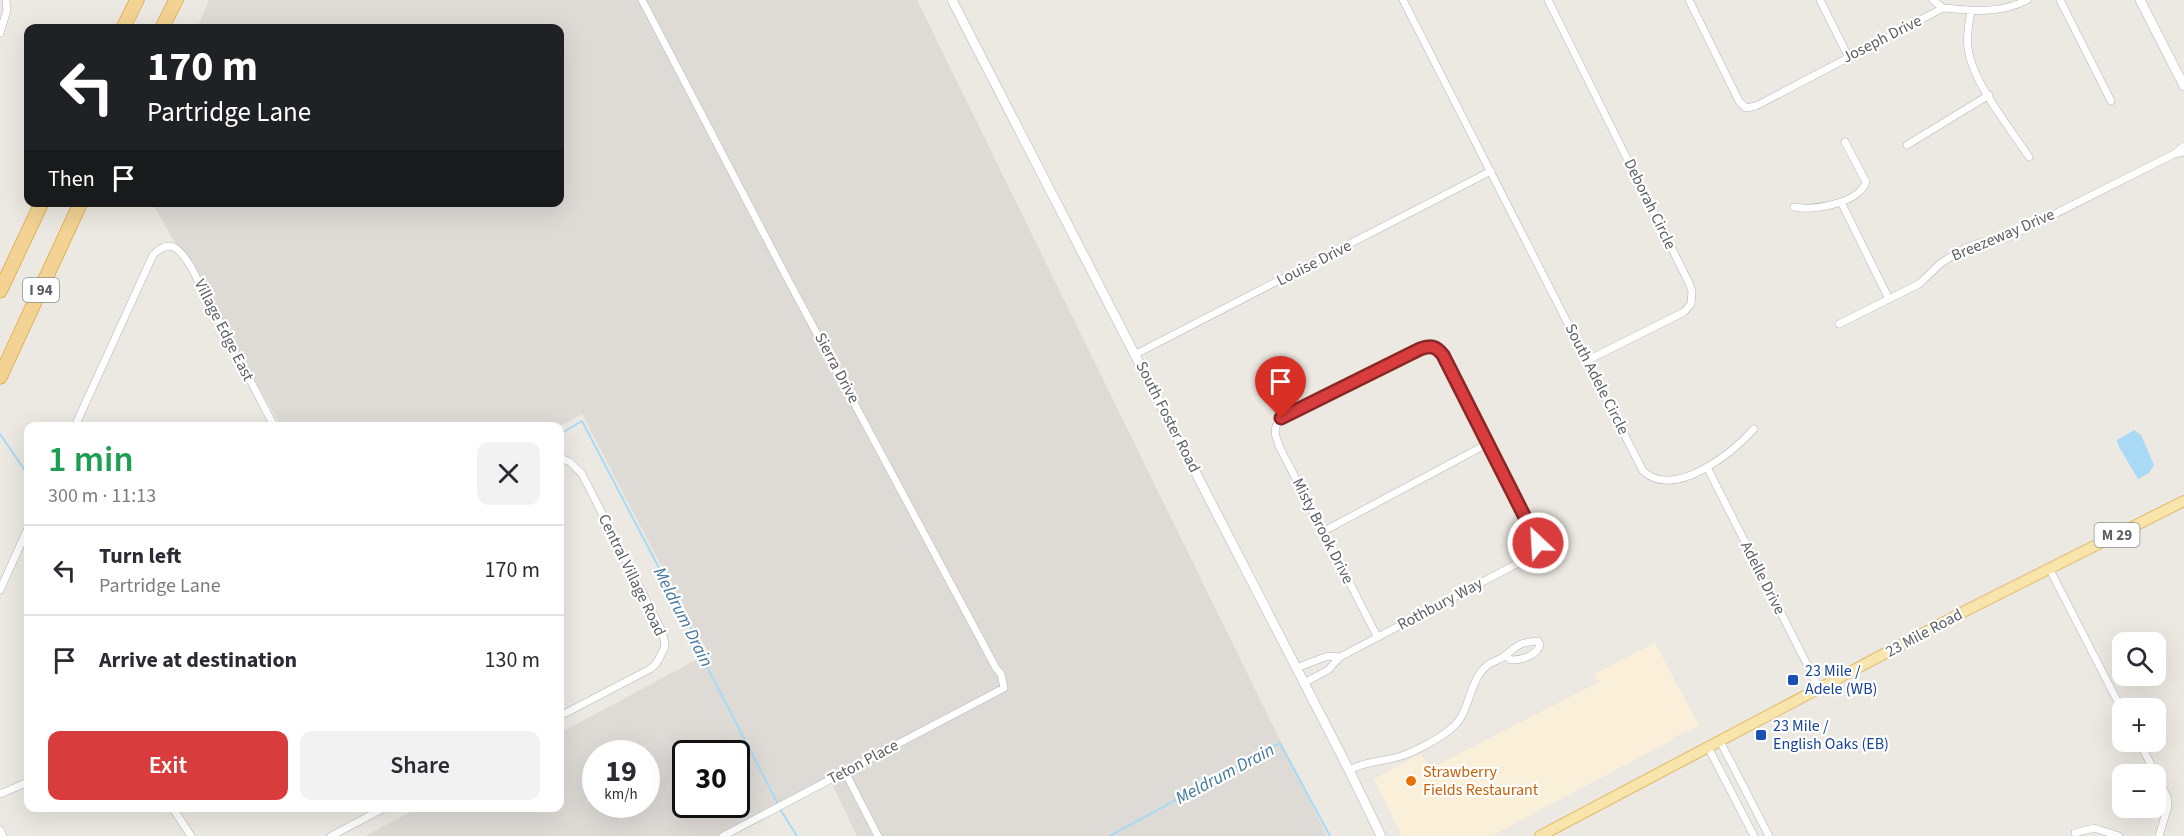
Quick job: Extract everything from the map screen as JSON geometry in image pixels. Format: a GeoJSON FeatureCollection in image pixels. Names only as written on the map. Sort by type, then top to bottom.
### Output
{"type":"FeatureCollection","features":[{"type":"Feature","properties":{"kind":"highway"},"geometry":{"type":"LineString","coordinates":[[125,24],[137,0]]}},
{"type":"Feature","properties":{"kind":"highway"},"geometry":{"type":"LineString","coordinates":[[164,24],[176,0]]}},
{"type":"Feature","properties":{"kind":"highway","name":"I 94"},"geometry":{"type":"LineString","coordinates":[[0,291],[40,207]]}},
{"type":"Feature","properties":{"kind":"highway","name":"I 94"},"geometry":{"type":"LineString","coordinates":[[0,377],[79,207]]}},
{"type":"Feature","properties":{"kind":"main road","name":"23 Mile Road"},"geometry":{"type":"LineString","coordinates":[[1540,836],[2049,568],[2184,501]]}},
{"type":"Feature","properties":{"kind":"street"},"geometry":{"type":"LineString","coordinates":[[0,33],[7,10],[6,0]]}},
{"type":"Feature","properties":{"kind":"street","name":"Sierra Drive"},"geometry":{"type":"LineString","coordinates":[[642,0],[786,276],[1001,674],[1004,688]]}},
{"type":"Feature","properties":{"kind":"street","name":"South Foster Road"},"geometry":{"type":"LineString","coordinates":[[952,0],[1136,354],[1381,836]]}},
{"type":"Feature","properties":{"kind":"street","name":"South Adele Circle"},"geometry":{"type":"LineString","coordinates":[[1403,0],[1643,471],[1650,477],[1665,480],[1682,479],[1707,467],[1735,449],[1754,429]]}},
{"type":"Feature","properties":{"kind":"street","name":"Deborah Circle"},"geometry":{"type":"LineString","coordinates":[[1548,0],[1665,232],[1692,291],[1691,304],[1684,312],[1588,360]]}},
{"type":"Feature","properties":{"kind":"street","name":"Joseph Drive"},"geometry":{"type":"LineString","coordinates":[[1689,0],[1739,101],[1746,108],[1756,106],[1848,56],[1943,9]]}},
{"type":"Feature","properties":{"kind":"street"},"geometry":{"type":"LineString","coordinates":[[1820,0],[1848,56]]}},
{"type":"Feature","properties":{"kind":"street"},"geometry":{"type":"LineString","coordinates":[[1933,0],[1943,9],[1971,11],[2002,9],[2026,0]]}},
{"type":"Feature","properties":{"kind":"street"},"geometry":{"type":"LineString","coordinates":[[2060,0],[2111,101]]}},
{"type":"Feature","properties":{"kind":"street"},"geometry":{"type":"LineString","coordinates":[[2140,0],[2184,86]]}},
{"type":"Feature","properties":{"kind":"street"},"geometry":{"type":"LineString","coordinates":[[1971,11],[1968,30],[1969,54],[1975,72],[2029,157]]}},
{"type":"Feature","properties":{"kind":"street"},"geometry":{"type":"LineString","coordinates":[[1907,145],[1989,95]]}},
{"type":"Feature","properties":{"kind":"street"},"geometry":{"type":"LineString","coordinates":[[1794,207],[1810,208],[1841,202],[1858,194],[1866,182],[1845,142]]}},
{"type":"Feature","properties":{"kind":"street","name":"Breezeway Drive"},"geometry":{"type":"LineString","coordinates":[[1839,324],[1925,280],[1941,263],[1965,248],[2008,237],[2174,154],[2184,146]]}},
{"type":"Feature","properties":{"kind":"street","name":"Breezeway Drive"},"geometry":{"type":"LineString","coordinates":[[2174,154],[2184,152]]}},
{"type":"Feature","properties":{"kind":"street","name":"Louise Drive"},"geometry":{"type":"LineString","coordinates":[[1136,354],[1491,171]]}},
{"type":"Feature","properties":{"kind":"street"},"geometry":{"type":"LineString","coordinates":[[1841,202],[1889,299]]}},
{"type":"Feature","properties":{"kind":"street","name":"Village Edge East"},"geometry":{"type":"LineString","coordinates":[[77,422],[153,255],[165,247],[177,248],[184,256],[272,422]]}},
{"type":"Feature","properties":{"kind":"street","name":"Misty Brook Drive"},"geometry":{"type":"LineString","coordinates":[[1377,636],[1280,448],[1274,432],[1276,425],[1281,418],[1420,349],[1432,346],[1443,355],[1487,444]]}},
{"type":"Feature","properties":{"kind":"street"},"geometry":{"type":"LineString","coordinates":[[1324,531],[1487,444]]}},
{"type":"Feature","properties":{"kind":"street","name":"Rothbury Way"},"geometry":{"type":"LineString","coordinates":[[1304,683],[1328,670],[1340,657],[1528,558],[1537,548],[1537,538],[1487,444]]}},
{"type":"Feature","properties":{"kind":"street","name":"Central Village Road"},"geometry":{"type":"LineString","coordinates":[[564,460],[576,467],[582,474],[662,631],[665,644],[661,656],[650,669],[564,714]]}},
{"type":"Feature","properties":{"kind":"street","name":"Adelle Drive"},"geometry":{"type":"LineString","coordinates":[[1707,467],[1819,688]]}},
{"type":"Feature","properties":{"kind":"street"},"geometry":{"type":"LineString","coordinates":[[0,590],[24,537]]}},
{"type":"Feature","properties":{"kind":"street"},"geometry":{"type":"LineString","coordinates":[[2049,568],[2116,698]]}},
{"type":"Feature","properties":{"kind":"street"},"geometry":{"type":"LineString","coordinates":[[1349,770],[1368,761],[1400,757],[1453,728],[1480,672],[1490,663],[1506,656],[1514,647],[1538,641],[1539,649],[1529,657],[1511,660],[1506,656]]}},
{"type":"Feature","properties":{"kind":"street","name":"Rothbury Way"},"geometry":{"type":"LineString","coordinates":[[1296,668],[1328,656],[1340,657]]}},
{"type":"Feature","properties":{"kind":"street","name":"Teton Place"},"geometry":{"type":"LineString","coordinates":[[723,836],[1004,688]]}},
{"type":"Feature","properties":{"kind":"street"},"geometry":{"type":"LineString","coordinates":[[1719,741],[1769,836]]}},
{"type":"Feature","properties":{"kind":"street"},"geometry":{"type":"LineString","coordinates":[[1708,747],[1754,836]]}},
{"type":"Feature","properties":{"kind":"street"},"geometry":{"type":"LineString","coordinates":[[2144,752],[2167,797],[2168,806],[2159,836]]}},
{"type":"Feature","properties":{"kind":"street"},"geometry":{"type":"LineString","coordinates":[[844,772],[878,836]]}},
{"type":"Feature","properties":{"kind":"street"},"geometry":{"type":"LineString","coordinates":[[0,794],[24,784]]}},
{"type":"Feature","properties":{"kind":"street"},"geometry":{"type":"LineString","coordinates":[[175,812],[191,836]]}},
{"type":"Feature","properties":{"kind":"street"},"geometry":{"type":"LineString","coordinates":[[331,836],[377,812]]}},
{"type":"Feature","properties":{"kind":"street"},"geometry":{"type":"LineString","coordinates":[[2075,833],[2094,828],[2119,836]]}},
{"type":"Feature","properties":{"kind":"street"},"geometry":{"type":"LineString","coordinates":[[0,830],[3,836]]}},
{"type":"Feature","properties":{"kind":"shaded area"},"geometry":{"type":"Polygon","coordinates":[[[209,0],[917,0],[1327,836],[857,836],[830,780],[722,836],[365,836],[411,812],[564,812],[564,731],[707,654],[582,414],[564,424],[564,422],[279,422],[154,207],[564,207],[564,24],[199,24],[209,0]]]}},
{"type":"Feature","properties":{"kind":"shaded area"},"geometry":{"type":"Polygon","coordinates":[[[1655,643],[1699,726],[1674,737],[1491,836],[1402,836],[1374,779],[1421,754],[1430,769],[1599,682],[1595,674],[1655,643]]]}},
{"type":"Feature","properties":{"kind":"water"},"geometry":{"type":"Polygon","coordinates":[[[2134,430],[2141,435],[2154,465],[2149,473],[2138,479],[2117,440],[2134,430]]]}},
{"type":"Feature","properties":{"kind":"waterway","name":"Meldrum Drain"},"geometry":{"type":"LineString","coordinates":[[564,432],[582,421],[700,646],[702,657],[778,804]]}},
{"type":"Feature","properties":{"kind":"waterway","name":"Meldrum Drain"},"geometry":{"type":"LineString","coordinates":[[0,434],[24,469]]}},
{"type":"Feature","properties":{"kind":"waterway","name":"Meldrum Drain"},"geometry":{"type":"LineString","coordinates":[[1110,836],[1280,743],[1330,836]]}},
{"type":"Feature","properties":{"kind":"waterway","name":"Meldrum Drain"},"geometry":{"type":"LineString","coordinates":[[780,809],[797,836]]}},
{"type":"Feature","properties":{"kind":"place","name":"23 Mile / Adele (WB)"},"geometry":{"type":"Point","coordinates":[1793,680]}},
{"type":"Feature","properties":{"kind":"place","name":"23 Mile / English Oaks (EB)"},"geometry":{"type":"Point","coordinates":[1761,735]}},
{"type":"Feature","properties":{"kind":"place","name":"Strawberry Fields Restaurant"},"geometry":{"type":"Point","coordinates":[1411,781]}},
{"type":"Feature","properties":{"kind":"route"},"geometry":{"type":"LineString","coordinates":[[1281,418],[1420,349],[1432,346],[1443,355],[1538,543]]}}]}
